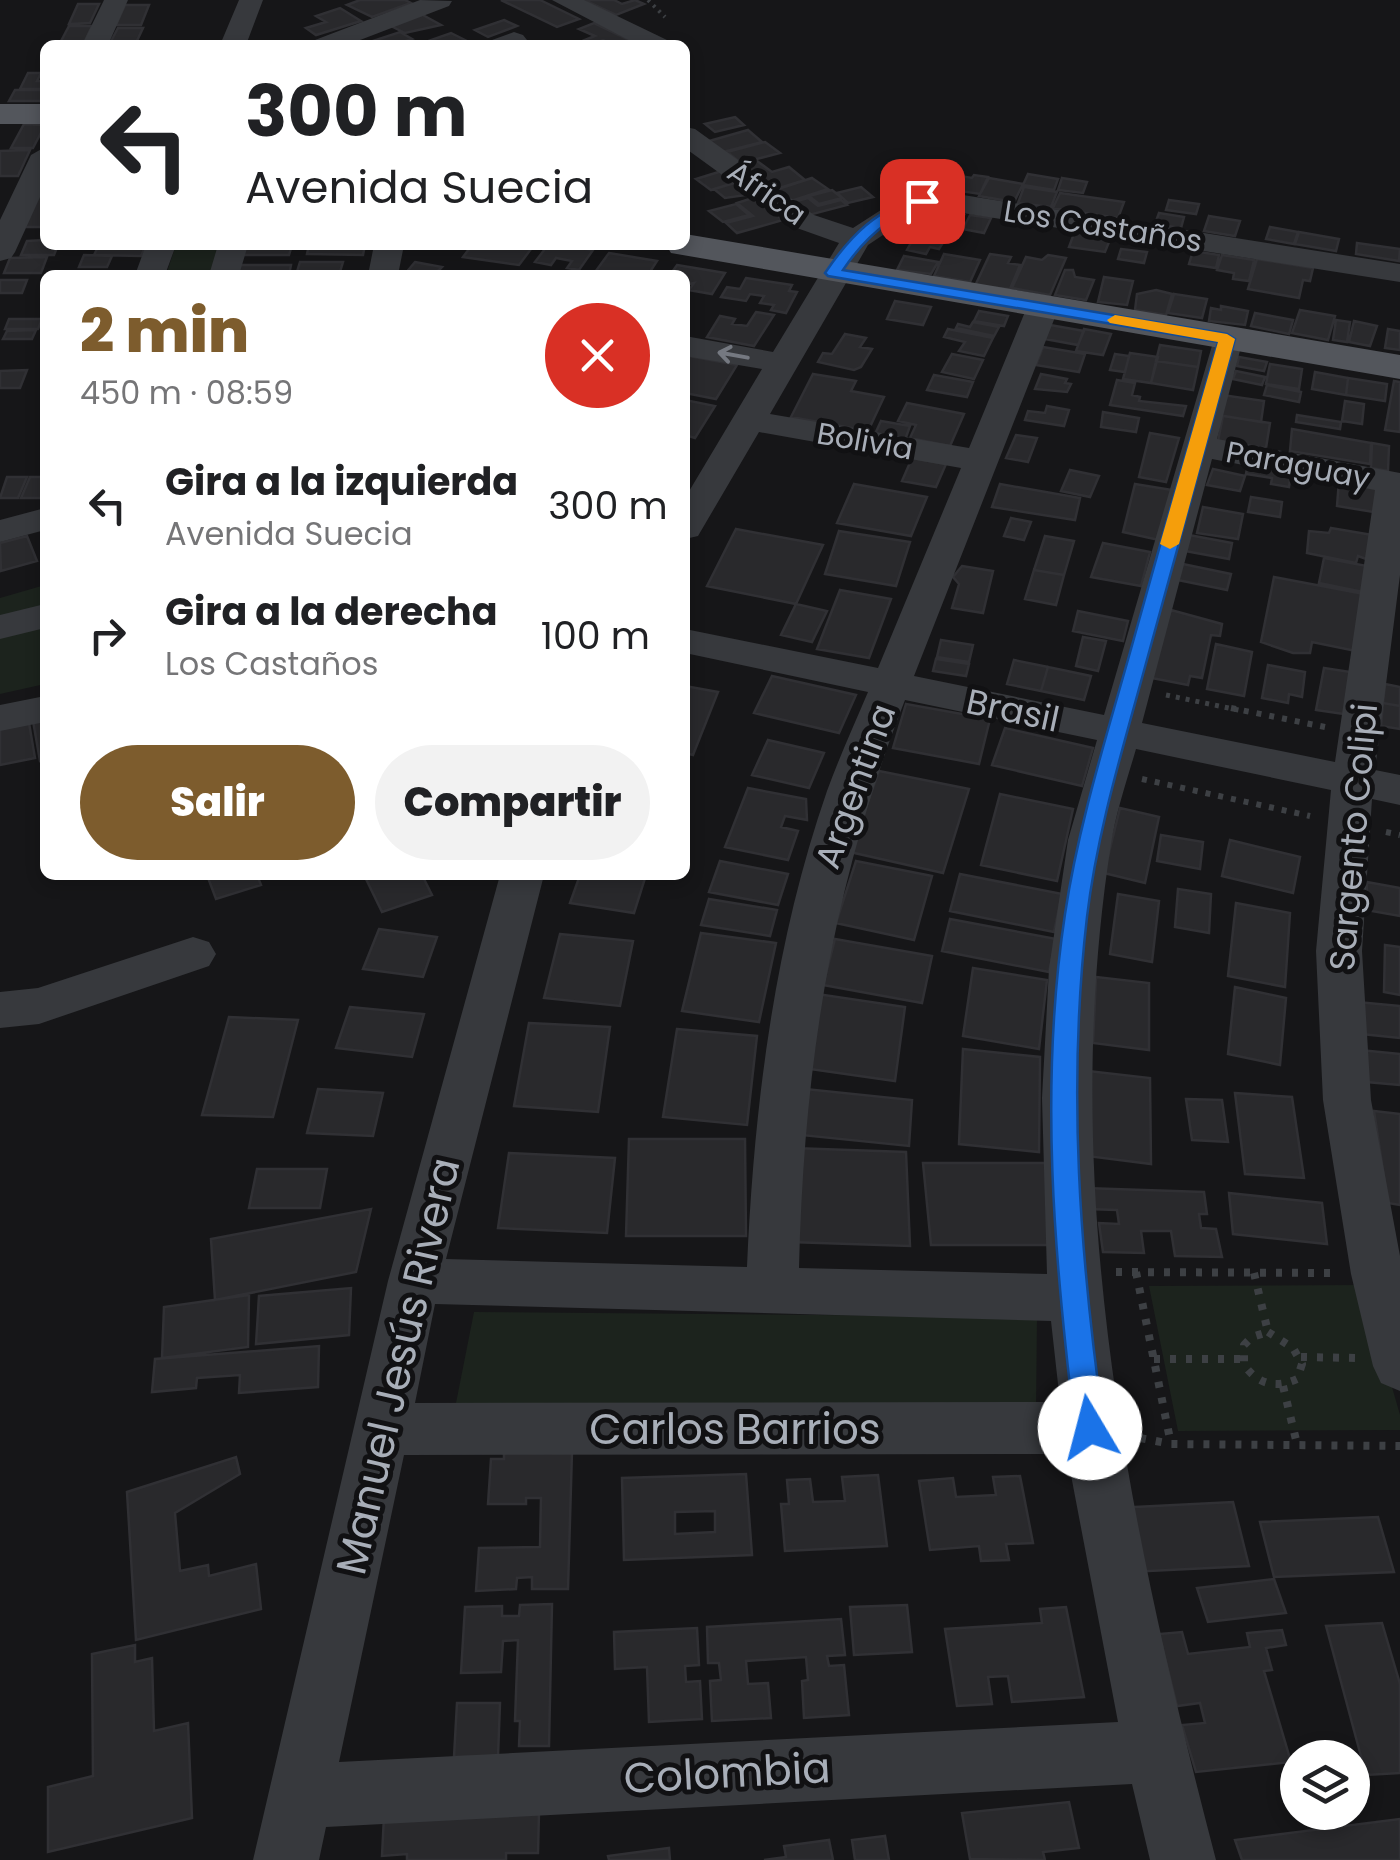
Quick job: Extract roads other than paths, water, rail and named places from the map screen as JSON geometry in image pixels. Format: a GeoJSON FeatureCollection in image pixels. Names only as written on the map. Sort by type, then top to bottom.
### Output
{"type":"FeatureCollection","features":[{"type":"Feature","properties":{"kind":"main road"},"geometry":{"type":"LineString","coordinates":[[0,114],[40,114]]}},
{"type":"Feature","properties":{"kind":"main road"},"geometry":{"type":"LineString","coordinates":[[690,246],[1400,367]]}},
{"type":"Feature","properties":{"kind":"street"},"geometry":{"type":"LineString","coordinates":[[98,40],[116,0]]}},
{"type":"Feature","properties":{"kind":"street"},"geometry":{"type":"LineString","coordinates":[[236,40],[250,0]]}},
{"type":"Feature","properties":{"kind":"street"},"geometry":{"type":"LineString","coordinates":[[564,0],[648,40]]}},
{"type":"Feature","properties":{"kind":"street"},"geometry":{"type":"LineString","coordinates":[[337,40],[440,1]]}},
{"type":"Feature","properties":{"kind":"street","name":"África"},"geometry":{"type":"LineString","coordinates":[[690,139],[804,222],[856,239]]}},
{"type":"Feature","properties":{"kind":"street"},"geometry":{"type":"LineString","coordinates":[[4,244],[40,166]]}},
{"type":"Feature","properties":{"kind":"street","name":"Los Castaños"},"geometry":{"type":"LineString","coordinates":[[833,273],[856,239],[908,205],[937,200],[1400,273]]}},
{"type":"Feature","properties":{"kind":"street"},"geometry":{"type":"LineString","coordinates":[[4,244],[40,236]]}},
{"type":"Feature","properties":{"kind":"street"},"geometry":{"type":"LineString","coordinates":[[690,519],[833,273]]}},
{"type":"Feature","properties":{"kind":"street","name":"Argentina"},"geometry":{"type":"LineString","coordinates":[[772,1290],[779,1118],[800,970],[830,845],[1043,307]]}},
{"type":"Feature","properties":{"kind":"street"},"geometry":{"type":"LineString","coordinates":[[1183,1860],[1117,1580],[1090,1428],[1071,1285],[1064,1171],[1068,995],[1076,914],[1112,752],[1227,339]]}},
{"type":"Feature","properties":{"kind":"street"},"geometry":{"type":"LineString","coordinates":[[690,347],[781,363]]}},
{"type":"Feature","properties":{"kind":"street","name":"Bolivia"},"geometry":{"type":"LineString","coordinates":[[748,420],[981,461]]}},
{"type":"Feature","properties":{"kind":"street","name":"Paraguay"},"geometry":{"type":"LineString","coordinates":[[1197,446],[1397,484]]}},
{"type":"Feature","properties":{"kind":"street","name":"Sargento Colipi"},"geometry":{"type":"LineString","coordinates":[[1397,484],[1393,545],[1350,802],[1339,952],[1347,1100],[1377,1274],[1399,1361]]}},
{"type":"Feature","properties":{"kind":"street"},"geometry":{"type":"LineString","coordinates":[[0,531],[40,520]]}},
{"type":"Feature","properties":{"kind":"street"},"geometry":{"type":"LineString","coordinates":[[0,626],[40,617]]}},
{"type":"Feature","properties":{"kind":"street","name":"Brasil"},"geometry":{"type":"LineString","coordinates":[[690,643],[891,684],[1112,752],[1350,802],[1400,790]]}},
{"type":"Feature","properties":{"kind":"street"},"geometry":{"type":"LineString","coordinates":[[0,718],[40,709]]}},
{"type":"Feature","properties":{"kind":"street","name":"Manuel Jesús Rivera"},"geometry":{"type":"LineString","coordinates":[[286,1860],[414,1281],[521,880]]}},
{"type":"Feature","properties":{"kind":"street"},"geometry":{"type":"LineString","coordinates":[[0,1010],[39,1006],[193,954]]}},
{"type":"Feature","properties":{"kind":"street"},"geometry":{"type":"LineString","coordinates":[[414,1281],[772,1290],[1071,1285]]}},
{"type":"Feature","properties":{"kind":"street","name":"Carlos Barrios"},"geometry":{"type":"LineString","coordinates":[[381,1429],[1090,1428]]}},
{"type":"Feature","properties":{"kind":"street","name":"Colombia"},"geometry":{"type":"LineString","coordinates":[[300,1796],[1155,1750]]}}]}
